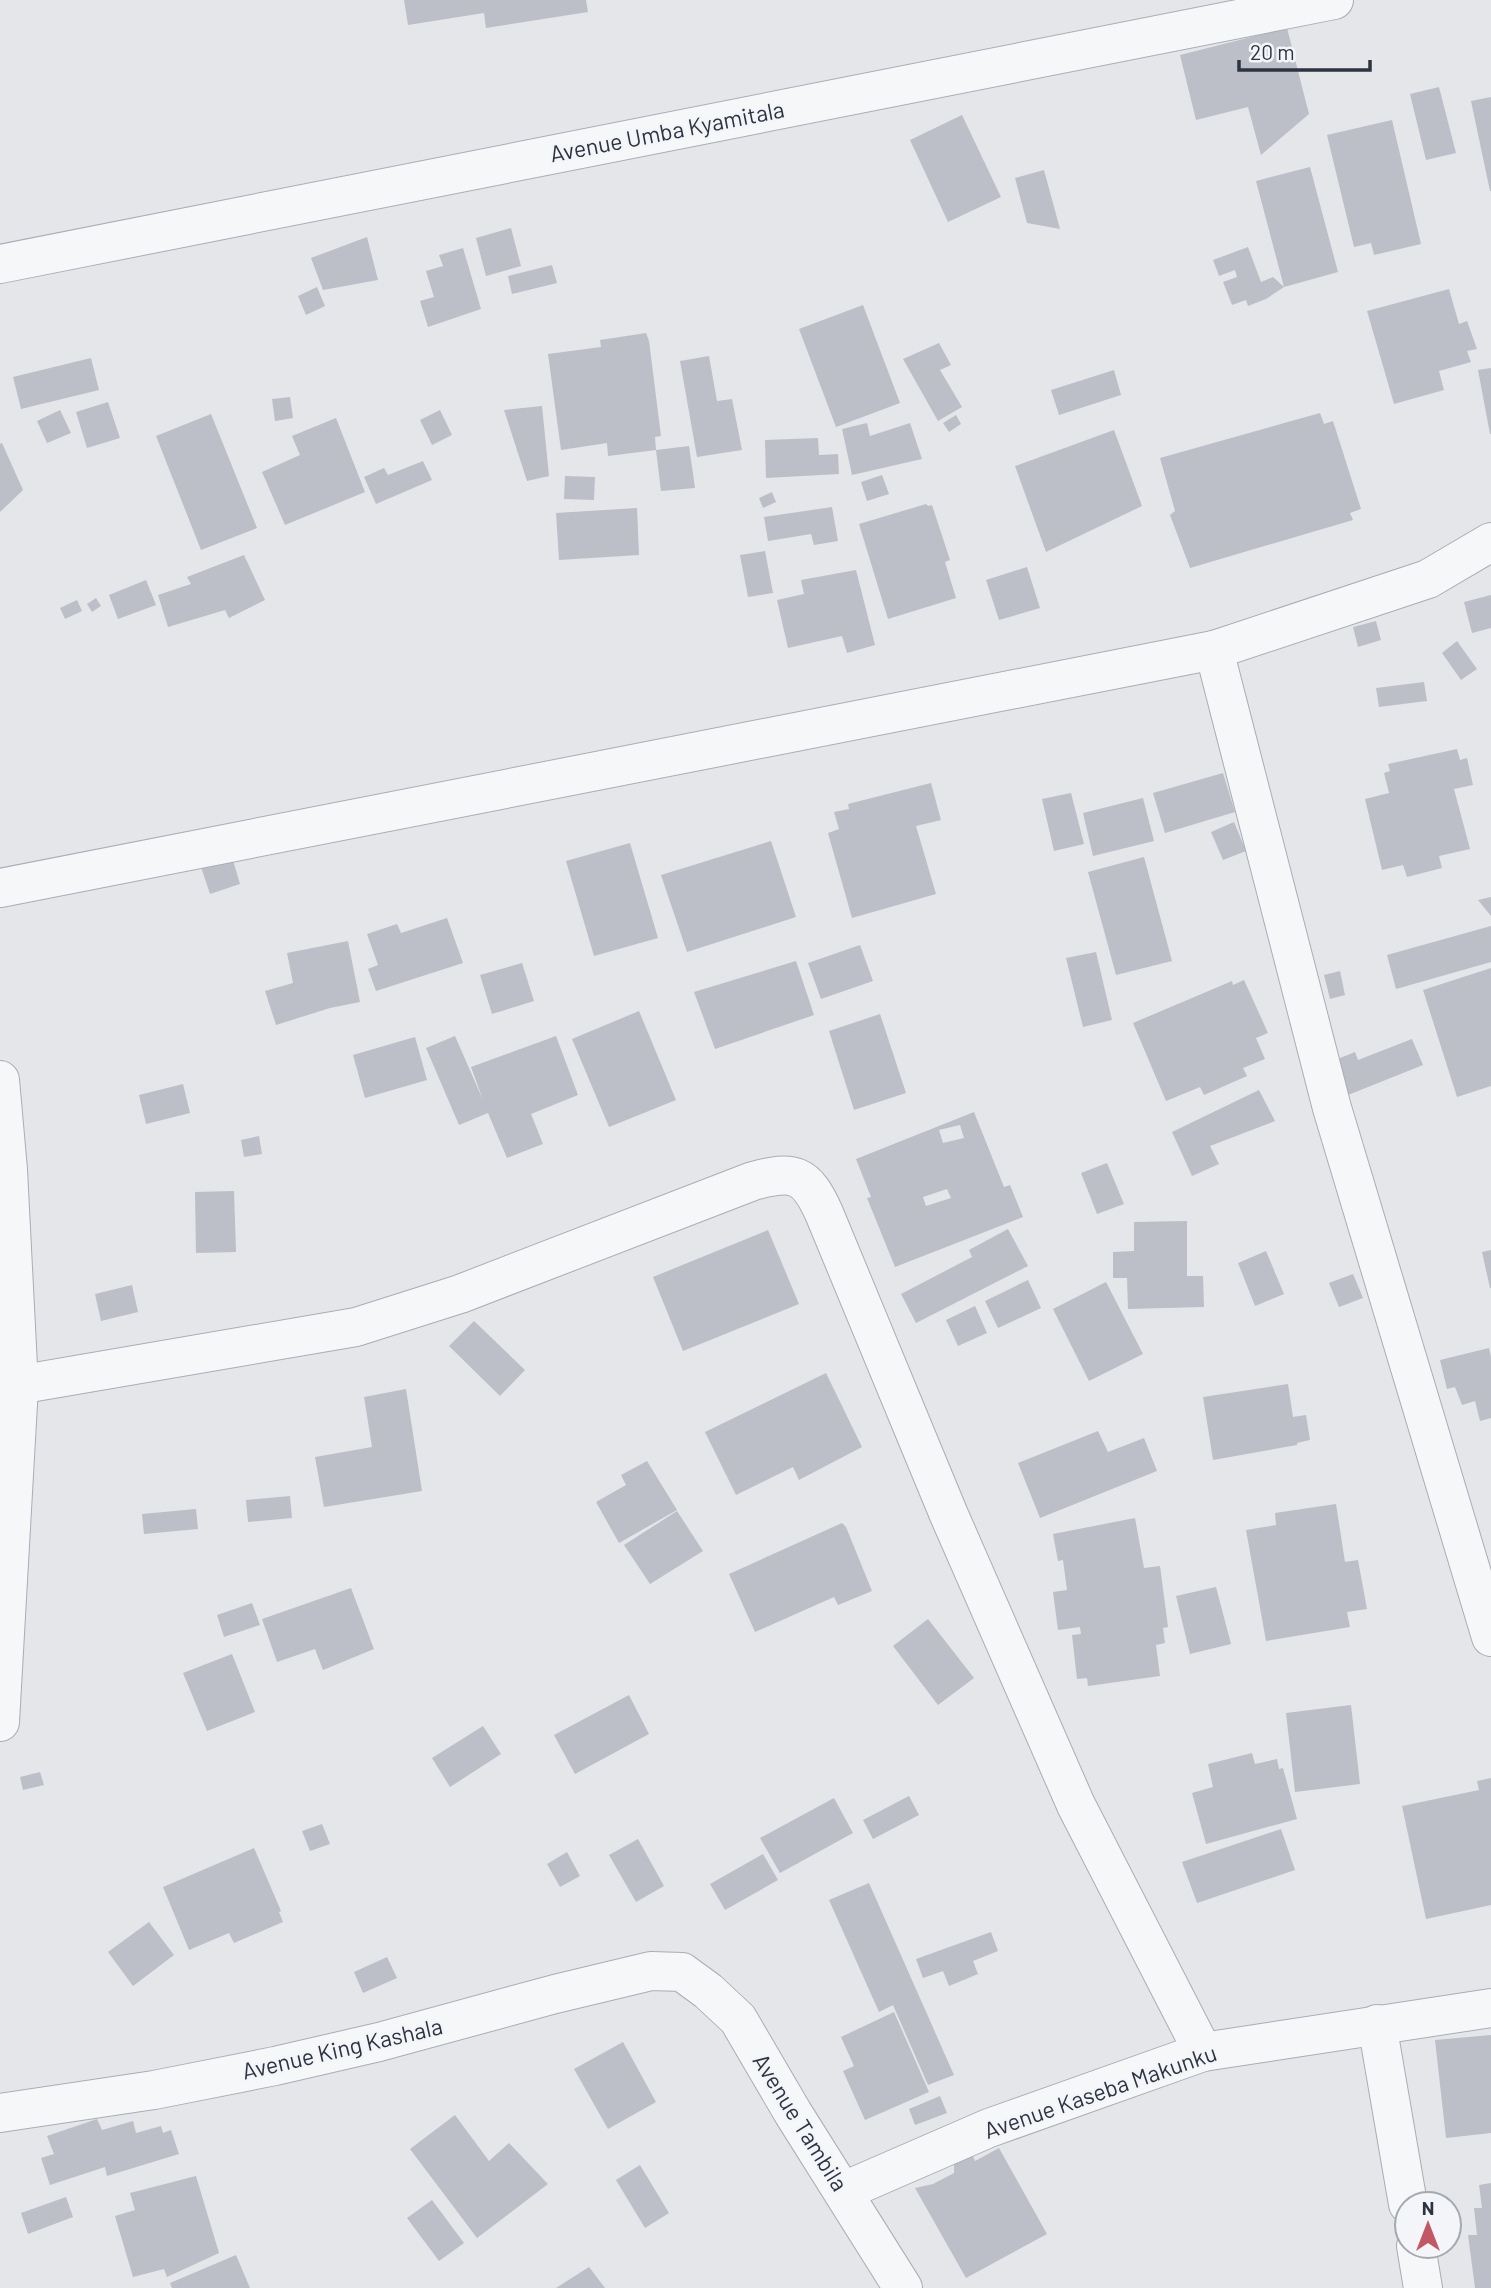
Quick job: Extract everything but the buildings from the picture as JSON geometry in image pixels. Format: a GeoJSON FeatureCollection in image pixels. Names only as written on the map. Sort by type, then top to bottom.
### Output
{"type":"FeatureCollection","features":[{"type":"Feature","properties":{"kind":"street","name":"Avenue Umba Kyamitala"},"geometry":{"type":"LineString","coordinates":[[0,264],[1334,0]]}},
{"type":"Feature","properties":{"kind":"street"},"geometry":{"type":"LineString","coordinates":[[0,888],[1214,650],[1428,579],[1491,542]]}},
{"type":"Feature","properties":{"kind":"street"},"geometry":{"type":"LineString","coordinates":[[1214,650],[1332,1108],[1491,1637]]}},
{"type":"Feature","properties":{"kind":"street"},"geometry":{"type":"LineString","coordinates":[[0,1080],[8,1170],[10,1387],[0,1722]]}},
{"type":"Feature","properties":{"kind":"street"},"geometry":{"type":"LineString","coordinates":[[10,1387],[356,1327],[460,1294],[752,1181],[778,1174],[798,1177],[814,1191],[824,1213],[949,1515],[1076,1805],[1203,2052]]}},
{"type":"Feature","properties":{"kind":"street","name":"Avenue King Kashala"},"geometry":{"type":"LineString","coordinates":[[0,2113],[154,2090],[275,2066],[379,2042],[651,1971],[681,1972]]}},
{"type":"Feature","properties":{"kind":"street","name":"Avenue Tambila"},"geometry":{"type":"LineString","coordinates":[[681,1972],[708,1991],[737,2019],[903,2288]]}},
{"type":"Feature","properties":{"kind":"street","name":"Avenue Kaseba Makunku"},"geometry":{"type":"LineString","coordinates":[[844,2191],[989,2127],[1203,2052],[1491,2008]]}},
{"type":"Feature","properties":{"kind":"street"},"geometry":{"type":"LineString","coordinates":[[1377,2024],[1406,2190]]}},
{"type":"Feature","properties":{"kind":"street"},"geometry":{"type":"LineString","coordinates":[[1418,2260],[1423,2288]]}}]}
